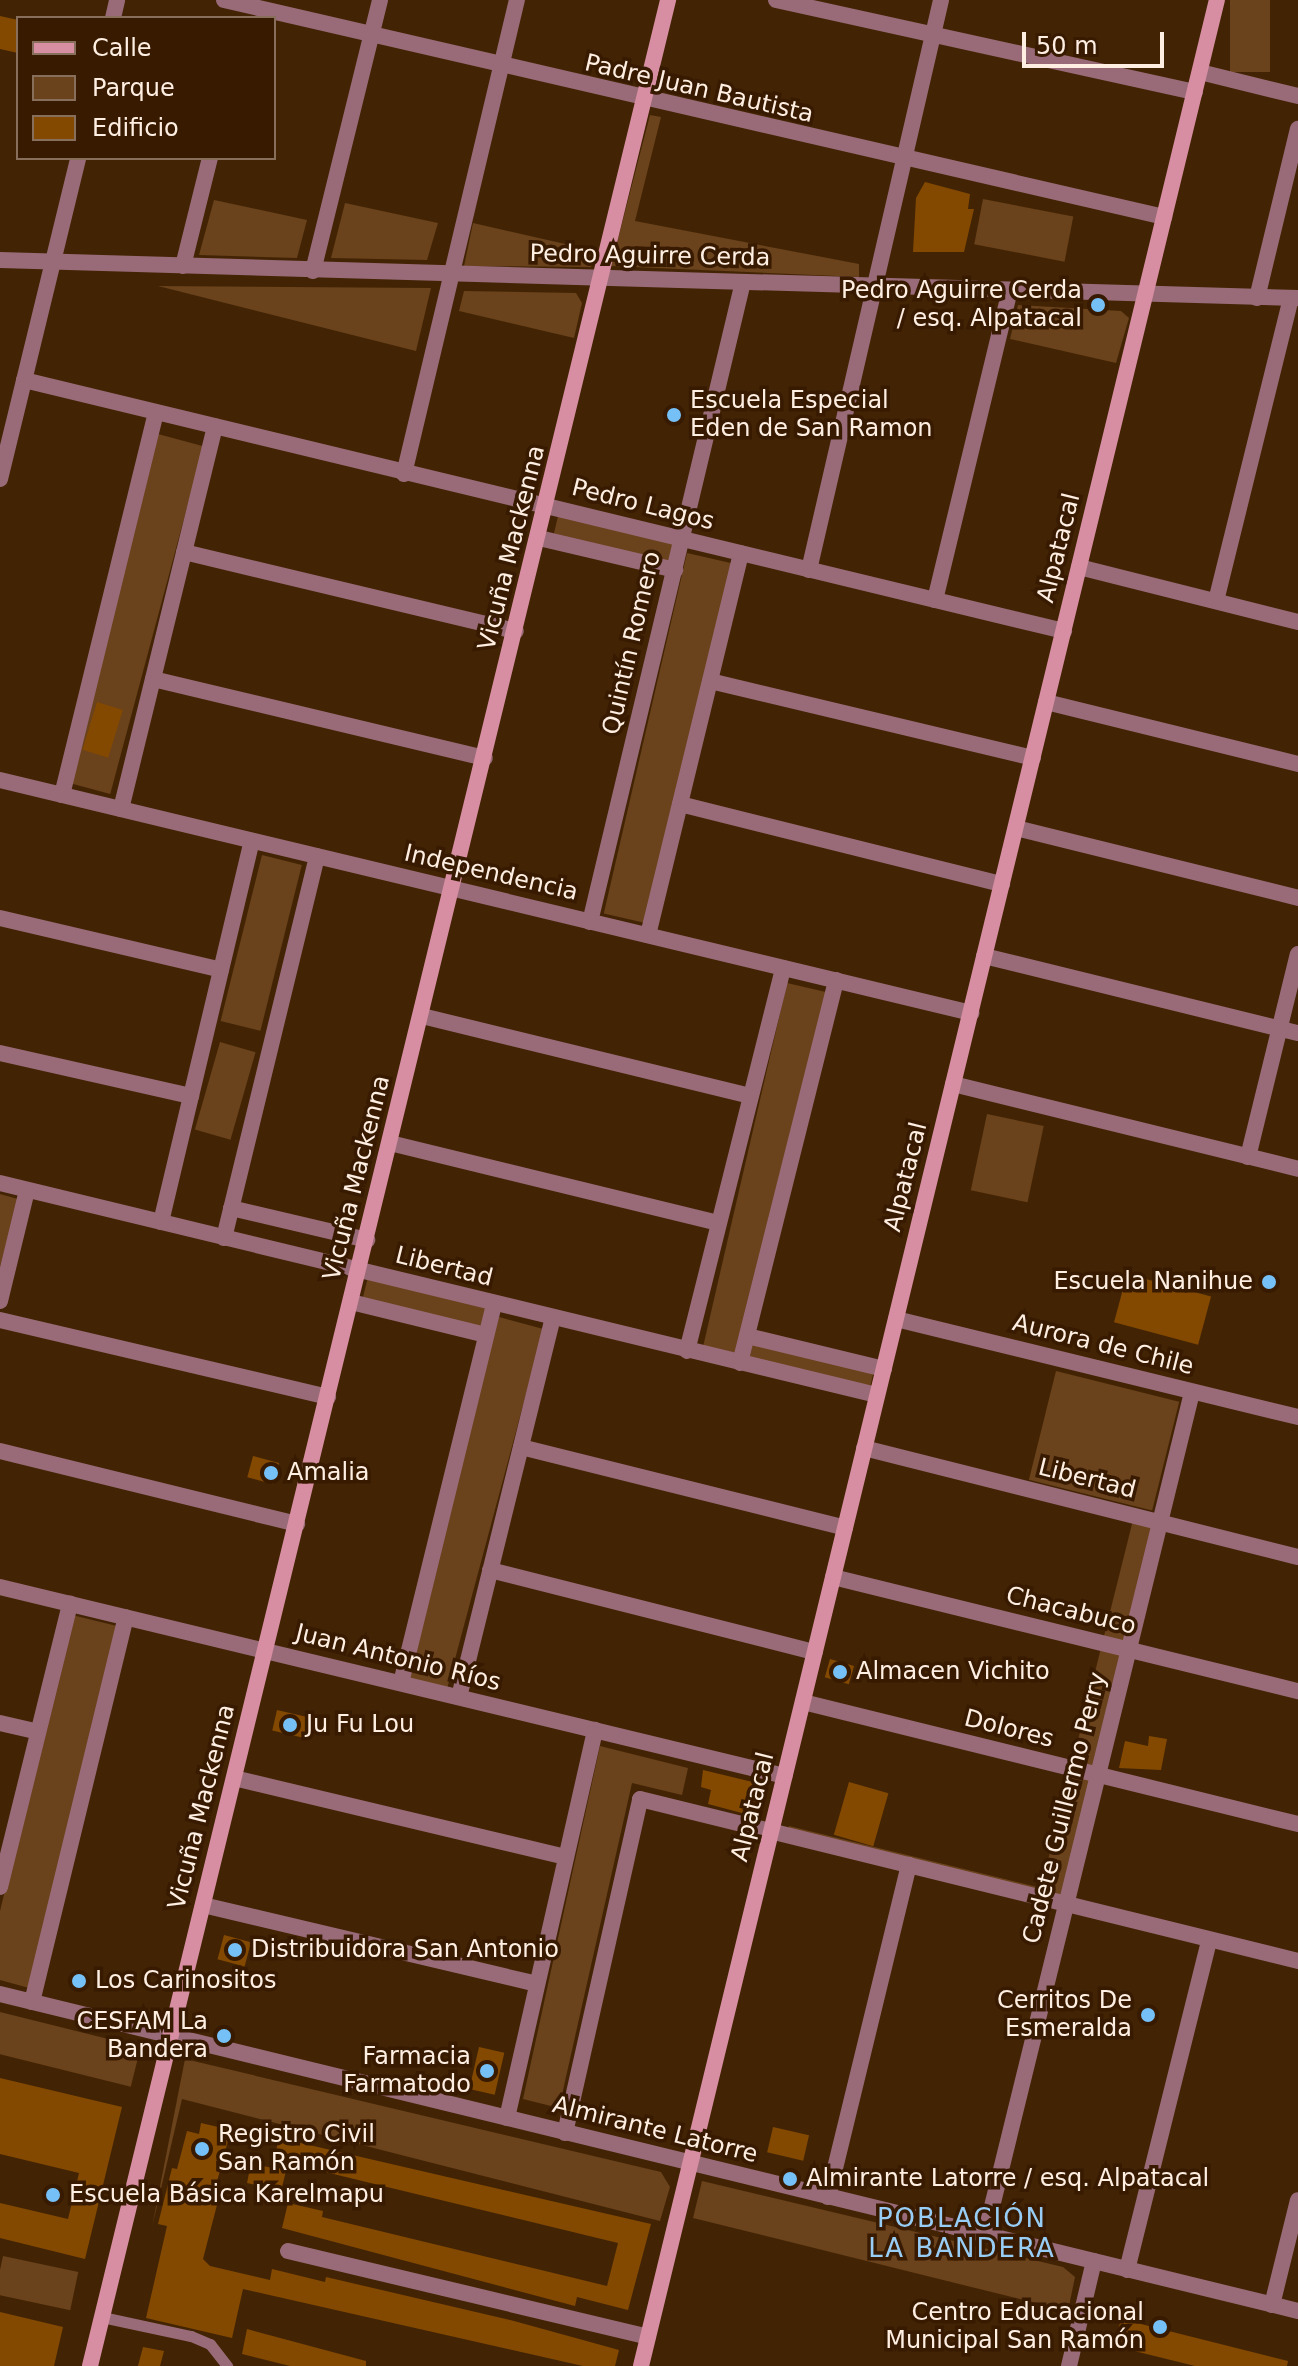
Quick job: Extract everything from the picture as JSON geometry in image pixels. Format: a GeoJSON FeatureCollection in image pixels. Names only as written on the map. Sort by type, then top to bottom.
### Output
{"type":"FeatureCollection","features":[{"type":"Feature","properties":{"kind":"main road","name":"Vicuña Mackenna"},"geometry":{"type":"LineString","coordinates":[[90,2366],[547,506],[668,0]]}},
{"type":"Feature","properties":{"kind":"main road","name":"Alpatacal"},"geometry":{"type":"LineString","coordinates":[[641,2366],[1217,0]]}},
{"type":"Feature","properties":{"kind":"street","name":"Padre Juan Bautista"},"geometry":{"type":"LineString","coordinates":[[224,0],[246,8],[643,102],[1164,217]]}},
{"type":"Feature","properties":{"kind":"street"},"geometry":{"type":"LineString","coordinates":[[313,271],[380,0]]}},
{"type":"Feature","properties":{"kind":"street"},"geometry":{"type":"LineString","coordinates":[[404,474],[517,0]]}},
{"type":"Feature","properties":{"kind":"street"},"geometry":{"type":"LineString","coordinates":[[776,0],[1195,92]]}},
{"type":"Feature","properties":{"kind":"street"},"geometry":{"type":"LineString","coordinates":[[809,570],[872,286],[941,0]]}},
{"type":"Feature","properties":{"kind":"street"},"geometry":{"type":"LineString","coordinates":[[1200,72],[1298,96]]}},
{"type":"Feature","properties":{"kind":"street"},"geometry":{"type":"LineString","coordinates":[[1257,298],[1298,129]]}},
{"type":"Feature","properties":{"kind":"street"},"geometry":{"type":"LineString","coordinates":[[0,479],[8,416],[24,380],[78,160]]}},
{"type":"Feature","properties":{"kind":"street"},"geometry":{"type":"LineString","coordinates":[[183,266],[210,160]]}},
{"type":"Feature","properties":{"kind":"street","name":"Pedro Aguirre Cerda"},"geometry":{"type":"LineString","coordinates":[[0,260],[1294,298]]}},
{"type":"Feature","properties":{"kind":"street","name":"Quintín Romero"},"geometry":{"type":"LineString","coordinates":[[590,922],[743,282]]}},
{"type":"Feature","properties":{"kind":"street"},"geometry":{"type":"LineString","coordinates":[[935,600],[1010,290]]}},
{"type":"Feature","properties":{"kind":"street"},"geometry":{"type":"LineString","coordinates":[[1216,601],[1294,298]]}},
{"type":"Feature","properties":{"kind":"street","name":"Pedro Lagos"},"geometry":{"type":"LineString","coordinates":[[24,380],[1064,631]]}},
{"type":"Feature","properties":{"kind":"street"},"geometry":{"type":"LineString","coordinates":[[62,795],[156,412]]}},
{"type":"Feature","properties":{"kind":"street"},"geometry":{"type":"LineString","coordinates":[[121,809],[215,426]]}},
{"type":"Feature","properties":{"kind":"street"},"geometry":{"type":"LineString","coordinates":[[539,538],[675,570]]}},
{"type":"Feature","properties":{"kind":"street"},"geometry":{"type":"LineString","coordinates":[[184,552],[516,631]]}},
{"type":"Feature","properties":{"kind":"street"},"geometry":{"type":"LineString","coordinates":[[648,935],[741,553]]}},
{"type":"Feature","properties":{"kind":"street"},"geometry":{"type":"LineString","coordinates":[[1079,567],[1298,622]]}},
{"type":"Feature","properties":{"kind":"street"},"geometry":{"type":"LineString","coordinates":[[153,679],[485,758]]}},
{"type":"Feature","properties":{"kind":"street"},"geometry":{"type":"LineString","coordinates":[[710,681],[1033,758]]}},
{"type":"Feature","properties":{"kind":"street"},"geometry":{"type":"LineString","coordinates":[[1046,702],[1298,764]]}},
{"type":"Feature","properties":{"kind":"street","name":"Independencia"},"geometry":{"type":"LineString","coordinates":[[0,780],[971,1013]]}},
{"type":"Feature","properties":{"kind":"street"},"geometry":{"type":"LineString","coordinates":[[680,804],[1002,884]]}},
{"type":"Feature","properties":{"kind":"street"},"geometry":{"type":"LineString","coordinates":[[1016,828],[1298,898]]}},
{"type":"Feature","properties":{"kind":"street"},"geometry":{"type":"LineString","coordinates":[[161,1222],[252,841]]}},
{"type":"Feature","properties":{"kind":"street"},"geometry":{"type":"LineString","coordinates":[[224,1238],[317,856]]}},
{"type":"Feature","properties":{"kind":"street"},"geometry":{"type":"LineString","coordinates":[[0,918],[221,970]]}},
{"type":"Feature","properties":{"kind":"street"},"geometry":{"type":"LineString","coordinates":[[1248,1157],[1298,954]]}},
{"type":"Feature","properties":{"kind":"street"},"geometry":{"type":"LineString","coordinates":[[984,956],[1298,1033]]}},
{"type":"Feature","properties":{"kind":"street"},"geometry":{"type":"LineString","coordinates":[[687,1351],[783,968]]}},
{"type":"Feature","properties":{"kind":"street"},"geometry":{"type":"LineString","coordinates":[[740,1363],[836,980]]}},
{"type":"Feature","properties":{"kind":"street"},"geometry":{"type":"LineString","coordinates":[[422,1016],[749,1096]]}},
{"type":"Feature","properties":{"kind":"street"},"geometry":{"type":"LineString","coordinates":[[0,1053],[191,1096]]}},
{"type":"Feature","properties":{"kind":"street"},"geometry":{"type":"LineString","coordinates":[[953,1084],[1298,1169]]}},
{"type":"Feature","properties":{"kind":"street"},"geometry":{"type":"LineString","coordinates":[[390,1143],[718,1223]]}},
{"type":"Feature","properties":{"kind":"street","name":"Libertad"},"geometry":{"type":"LineString","coordinates":[[0,1183],[877,1395]]}},
{"type":"Feature","properties":{"kind":"street"},"geometry":{"type":"LineString","coordinates":[[0,1301],[27,1190]]}},
{"type":"Feature","properties":{"kind":"street","name":"Libertad"},"geometry":{"type":"LineString","coordinates":[[231,1208],[367,1240]]}},
{"type":"Feature","properties":{"kind":"street"},"geometry":{"type":"LineString","coordinates":[[351,1302],[486,1335]]}},
{"type":"Feature","properties":{"kind":"street"},"geometry":{"type":"LineString","coordinates":[[401,1683],[494,1304]]}},
{"type":"Feature","properties":{"kind":"street"},"geometry":{"type":"LineString","coordinates":[[459,1697],[553,1318]]}},
{"type":"Feature","properties":{"kind":"street","name":"Aurora de Chile"},"geometry":{"type":"LineString","coordinates":[[896,1319],[1298,1417]]}},
{"type":"Feature","properties":{"kind":"street"},"geometry":{"type":"LineString","coordinates":[[0,1320],[328,1397]]}},
{"type":"Feature","properties":{"kind":"street"},"geometry":{"type":"LineString","coordinates":[[747,1336],[884,1369]]}},
{"type":"Feature","properties":{"kind":"street","name":"Cadete Guillermo Perry"},"geometry":{"type":"LineString","coordinates":[[985,2235],[1192,1392]]}},
{"type":"Feature","properties":{"kind":"street"},"geometry":{"type":"LineString","coordinates":[[521,1447],[845,1528]]}},
{"type":"Feature","properties":{"kind":"street","name":"Libertad"},"geometry":{"type":"LineString","coordinates":[[864,1448],[1298,1557]]}},
{"type":"Feature","properties":{"kind":"street"},"geometry":{"type":"LineString","coordinates":[[0,1451],[297,1524]]}},
{"type":"Feature","properties":{"kind":"street"},"geometry":{"type":"LineString","coordinates":[[490,1570],[815,1652]]}},
{"type":"Feature","properties":{"kind":"street","name":"Chacabuco"},"geometry":{"type":"LineString","coordinates":[[833,1577],[1298,1691]]}},
{"type":"Feature","properties":{"kind":"street","name":"Juan Antonio Ríos"},"geometry":{"type":"LineString","coordinates":[[0,1587],[785,1776]]}},
{"type":"Feature","properties":{"kind":"street"},"geometry":{"type":"LineString","coordinates":[[0,1887],[4,1856],[70,1604]]}},
{"type":"Feature","properties":{"kind":"street"},"geometry":{"type":"LineString","coordinates":[[32,2002],[126,1617]]}},
{"type":"Feature","properties":{"kind":"street","name":"Dolores"},"geometry":{"type":"LineString","coordinates":[[803,1702],[1298,1824]]}},
{"type":"Feature","properties":{"kind":"street"},"geometry":{"type":"LineString","coordinates":[[0,1723],[38,1732]]}},
{"type":"Feature","properties":{"kind":"street"},"geometry":{"type":"LineString","coordinates":[[507,2118],[595,1730]]}},
{"type":"Feature","properties":{"kind":"street"},"geometry":{"type":"LineString","coordinates":[[234,1778],[566,1857]]}},
{"type":"Feature","properties":{"kind":"street"},"geometry":{"type":"LineString","coordinates":[[565,2133],[640,1799],[1298,1961]]}},
{"type":"Feature","properties":{"kind":"street"},"geometry":{"type":"LineString","coordinates":[[828,2197],[909,1865]]}},
{"type":"Feature","properties":{"kind":"street"},"geometry":{"type":"LineString","coordinates":[[203,1905],[537,1984]]}},
{"type":"Feature","properties":{"kind":"street"},"geometry":{"type":"LineString","coordinates":[[1127,2270],[1209,1940]]}},
{"type":"Feature","properties":{"kind":"street","name":"Almirante Latorre"},"geometry":{"type":"LineString","coordinates":[[0,1994],[1298,2311]]}},
{"type":"Feature","properties":{"kind":"street"},"geometry":{"type":"LineString","coordinates":[[1272,2305],[1298,2200]]}},
{"type":"Feature","properties":{"kind":"street"},"geometry":{"type":"LineString","coordinates":[[288,2251],[648,2337]]}},
{"type":"Feature","properties":{"kind":"street"},"geometry":{"type":"LineString","coordinates":[[1069,2366],[1094,2261]]}},
{"type":"Feature","properties":{"kind":"lane"},"geometry":{"type":"LineString","coordinates":[[102,2317],[191,2336],[210,2344],[227,2366]]}},
{"type":"Feature","properties":{"kind":"green space"},"geometry":{"type":"Polygon","coordinates":[[[1230,0],[1270,0],[1270,72],[1230,72],[1230,0]]]}},
{"type":"Feature","properties":{"kind":"green space"},"geometry":{"type":"Polygon","coordinates":[[[650,115],[661,117],[635,221],[859,264],[859,277],[611,266],[650,115]]]}},
{"type":"Feature","properties":{"kind":"green space"},"geometry":{"type":"Polygon","coordinates":[[[983,199],[1073,217],[1065,262],[974,244],[983,199]]]}},
{"type":"Feature","properties":{"kind":"green space"},"geometry":{"type":"Polygon","coordinates":[[[214,200],[307,220],[297,258],[199,255],[214,200]]]}},
{"type":"Feature","properties":{"kind":"green space"},"geometry":{"type":"Polygon","coordinates":[[[345,203],[438,223],[427,260],[331,258],[345,203]]]}},
{"type":"Feature","properties":{"kind":"green space"},"geometry":{"type":"Polygon","coordinates":[[[473,223],[596,251],[591,267],[464,266],[473,223]]]}},
{"type":"Feature","properties":{"kind":"green space"},"geometry":{"type":"Polygon","coordinates":[[[158,286],[431,288],[416,351],[158,286]]]}},
{"type":"Feature","properties":{"kind":"green space"},"geometry":{"type":"Polygon","coordinates":[[[464,291],[576,293],[582,303],[574,338],[459,311],[464,291]]]}},
{"type":"Feature","properties":{"kind":"green space"},"geometry":{"type":"Polygon","coordinates":[[[1018,305],[1121,311],[1129,318],[1116,363],[1010,339],[1018,305]]]}},
{"type":"Feature","properties":{"kind":"green space"},"geometry":{"type":"Polygon","coordinates":[[[158,434],[203,446],[110,794],[65,782],[158,434]]]}},
{"type":"Feature","properties":{"kind":"green space"},"geometry":{"type":"Polygon","coordinates":[[[558,516],[676,543],[672,562],[554,535],[558,516]]]}},
{"type":"Feature","properties":{"kind":"green space"},"geometry":{"type":"Polygon","coordinates":[[[687,553],[732,563],[649,924],[604,914],[687,553]]]}},
{"type":"Feature","properties":{"kind":"green space"},"geometry":{"type":"Polygon","coordinates":[[[262,855],[302,865],[260,1031],[221,1021],[262,855]]]}},
{"type":"Feature","properties":{"kind":"green space"},"geometry":{"type":"Polygon","coordinates":[[[787,983],[827,992],[743,1357],[703,1347],[787,983]]]}},
{"type":"Feature","properties":{"kind":"green space"},"geometry":{"type":"Polygon","coordinates":[[[220,1042],[256,1052],[230,1140],[195,1129],[220,1042]]]}},
{"type":"Feature","properties":{"kind":"green space"},"geometry":{"type":"Polygon","coordinates":[[[987,1114],[1044,1126],[1028,1202],[971,1190],[987,1114]]]}},
{"type":"Feature","properties":{"kind":"green space"},"geometry":{"type":"Polygon","coordinates":[[[0,1194],[18,1199],[0,1267],[0,1194]]]}},
{"type":"Feature","properties":{"kind":"green space"},"geometry":{"type":"Polygon","coordinates":[[[368,1277],[487,1307],[482,1329],[362,1299],[368,1277]]]}},
{"type":"Feature","properties":{"kind":"green space"},"geometry":{"type":"Polygon","coordinates":[[[499,1317],[543,1329],[446,1691],[402,1679],[499,1317]]]}},
{"type":"Feature","properties":{"kind":"green space"},"geometry":{"type":"Polygon","coordinates":[[[753,1343],[874,1371],[870,1387],[749,1360],[753,1343]]]}},
{"type":"Feature","properties":{"kind":"green space"},"geometry":{"type":"Polygon","coordinates":[[[1056,1371],[1179,1402],[1152,1510],[1029,1480],[1056,1371]]]}},
{"type":"Feature","properties":{"kind":"green space"},"geometry":{"type":"Polygon","coordinates":[[[1133,1520],[1154,1526],[1061,1899],[787,1832],[789,1826],[1041,1888],[1133,1520]]]}},
{"type":"Feature","properties":{"kind":"green space"},"geometry":{"type":"Polygon","coordinates":[[[72,1615],[117,1626],[29,1988],[0,1980],[0,1911],[72,1615]]]}},
{"type":"Feature","properties":{"kind":"green space"},"geometry":{"type":"Polygon","coordinates":[[[600,1746],[688,1768],[682,1795],[632,1783],[559,2108],[523,2099],[600,1746]]]}},
{"type":"Feature","properties":{"kind":"green space"},"geometry":{"type":"Polygon","coordinates":[[[0,2012],[141,2047],[131,2087],[0,2054],[0,2012]]]}},
{"type":"Feature","properties":{"kind":"green space"},"geometry":{"type":"Polygon","coordinates":[[[185,2059],[661,2172],[670,2187],[660,2221],[182,2099],[152,2227],[185,2059]]]}},
{"type":"Feature","properties":{"kind":"green space"},"geometry":{"type":"Polygon","coordinates":[[[702,2181],[1063,2267],[1075,2277],[1068,2311],[693,2218],[702,2181]]]}},
{"type":"Feature","properties":{"kind":"green space"},"geometry":{"type":"Polygon","coordinates":[[[3,2256],[78,2272],[70,2310],[0,2295],[3,2256]]]}},
{"type":"Feature","properties":{"kind":"building"},"geometry":{"type":"Polygon","coordinates":[[[0,16],[16,20],[16,53],[0,49],[0,16]]]}},
{"type":"Feature","properties":{"kind":"building"},"geometry":{"type":"Polygon","coordinates":[[[925,182],[970,194],[968,209],[974,209],[964,252],[913,252],[916,198],[925,182]]]}},
{"type":"Feature","properties":{"kind":"building"},"geometry":{"type":"Polygon","coordinates":[[[97,702],[123,710],[108,758],[82,750],[97,702]]]}},
{"type":"Feature","properties":{"kind":"building"},"geometry":{"type":"Polygon","coordinates":[[[1127,1274],[1211,1297],[1198,1345],[1114,1322],[1127,1274]]]}},
{"type":"Feature","properties":{"kind":"building"},"geometry":{"type":"Polygon","coordinates":[[[253,1456],[279,1463],[273,1484],[247,1477],[253,1456]]]}},
{"type":"Feature","properties":{"kind":"building","name":"Almacen Vichito"},"geometry":{"type":"Polygon","coordinates":[[[830,1659],[854,1666],[849,1684],[825,1677],[830,1659]]]}},
{"type":"Feature","properties":{"kind":"building"},"geometry":{"type":"Polygon","coordinates":[[[277,1710],[308,1717],[303,1738],[272,1730],[277,1710]]]}},
{"type":"Feature","properties":{"kind":"building"},"geometry":{"type":"Polygon","coordinates":[[[1149,1736],[1167,1739],[1161,1770],[1119,1768],[1125,1741],[1148,1746],[1149,1736]]]}},
{"type":"Feature","properties":{"kind":"building"},"geometry":{"type":"Polygon","coordinates":[[[703,1770],[765,1785],[757,1817],[708,1804],[711,1790],[701,1787],[703,1770]]]}},
{"type":"Feature","properties":{"kind":"building"},"geometry":{"type":"Polygon","coordinates":[[[849,1782],[888,1793],[873,1846],[834,1835],[849,1782]]]}},
{"type":"Feature","properties":{"kind":"building","name":"Distribuidora San Antonio"},"geometry":{"type":"Polygon","coordinates":[[[224,1935],[251,1942],[245,1966],[218,1959],[224,1935]]]}},
{"type":"Feature","properties":{"kind":"building","name":"Farmacia Farmatodo"},"geometry":{"type":"Polygon","coordinates":[[[479,2047],[504,2053],[495,2095],[469,2089],[479,2047]]]}},
{"type":"Feature","properties":{"kind":"building"},"geometry":{"type":"Polygon","coordinates":[[[0,2078],[122,2107],[85,2259],[0,2238],[0,2203],[68,2219],[79,2173],[0,2154],[0,2078]]]}},
{"type":"Feature","properties":{"kind":"building"},"geometry":{"type":"Polygon","coordinates":[[[201,2123],[231,2130],[212,2200],[218,2201],[203,2259],[210,2266],[270,2280],[272,2269],[325,2282],[326,2277],[514,2321],[619,2350],[615,2366],[583,2366],[243,2289],[232,2338],[146,2318],[167,2226],[158,2224],[172,2168],[177,2169],[187,2131],[199,2134],[201,2123]]]}},
{"type":"Feature","properties":{"kind":"building"},"geometry":{"type":"Polygon","coordinates":[[[773,2127],[809,2135],[803,2161],[767,2152],[773,2127]]]}},
{"type":"Feature","properties":{"kind":"building"},"geometry":{"type":"Polygon","coordinates":[[[279,2138],[651,2224],[628,2310],[577,2297],[575,2306],[282,2228],[288,2203],[323,2211],[322,2217],[607,2286],[618,2243],[288,2163],[281,2191],[247,2183],[251,2163],[272,2168],[279,2138]]]}},
{"type":"Feature","properties":{"kind":"building"},"geometry":{"type":"Polygon","coordinates":[[[0,2312],[63,2327],[54,2366],[0,2366],[0,2312]]]}},
{"type":"Feature","properties":{"kind":"building"},"geometry":{"type":"Polygon","coordinates":[[[1121,2319],[1288,2361],[1287,2366],[1195,2366],[1114,2346],[1121,2319]]]}},
{"type":"Feature","properties":{"kind":"building"},"geometry":{"type":"Polygon","coordinates":[[[247,2329],[366,2361],[366,2366],[290,2366],[242,2354],[247,2329]]]}},
{"type":"Feature","properties":{"kind":"building"},"geometry":{"type":"Polygon","coordinates":[[[143,2347],[164,2351],[160,2366],[138,2366],[143,2347]]]}},
{"type":"Feature","properties":{"kind":"place","name":"Pedro Aguirre Cerda / esq. Alpatacal"},"geometry":{"type":"Point","coordinates":[1098,305]}},
{"type":"Feature","properties":{"kind":"place","name":"Escuela Especial Eden de San Ramon"},"geometry":{"type":"Point","coordinates":[674,415]}},
{"type":"Feature","properties":{"kind":"place","name":"Escuela Nanihue"},"geometry":{"type":"Point","coordinates":[1269,1282]}},
{"type":"Feature","properties":{"kind":"place","name":"Amalia"},"geometry":{"type":"Point","coordinates":[271,1473]}},
{"type":"Feature","properties":{"kind":"place","name":"Almacen Vichito"},"geometry":{"type":"Point","coordinates":[840,1672]}},
{"type":"Feature","properties":{"kind":"place","name":"Ju Fu Lou"},"geometry":{"type":"Point","coordinates":[290,1725]}},
{"type":"Feature","properties":{"kind":"place","name":"Distribuidora San Antonio"},"geometry":{"type":"Point","coordinates":[235,1950]}},
{"type":"Feature","properties":{"kind":"place","name":"Los Carinositos"},"geometry":{"type":"Point","coordinates":[79,1981]}},
{"type":"Feature","properties":{"kind":"place","name":"Cerritos De Esmeralda"},"geometry":{"type":"Point","coordinates":[1148,2015]}},
{"type":"Feature","properties":{"kind":"place","name":"CESFAM La Bandera"},"geometry":{"type":"Point","coordinates":[224,2036]}},
{"type":"Feature","properties":{"kind":"place","name":"Farmacia Farmatodo"},"geometry":{"type":"Point","coordinates":[487,2071]}},
{"type":"Feature","properties":{"kind":"place","name":"Registro Civil San Ramón"},"geometry":{"type":"Point","coordinates":[202,2149]}},
{"type":"Feature","properties":{"kind":"place","name":"Almirante Latorre / esq. Alpatacal"},"geometry":{"type":"Point","coordinates":[790,2179]}},
{"type":"Feature","properties":{"kind":"place","name":"Escuela Básica Karelmapu"},"geometry":{"type":"Point","coordinates":[53,2195]}},
{"type":"Feature","properties":{"kind":"place","name":"Centro Educacional Municipal San Ramón"},"geometry":{"type":"Point","coordinates":[1160,2327]}},
{"type":"Feature","properties":{"kind":"district","name":"POBLACIÓN LA BANDERA"},"geometry":{"type":"Point","coordinates":[962,2234]}}]}
